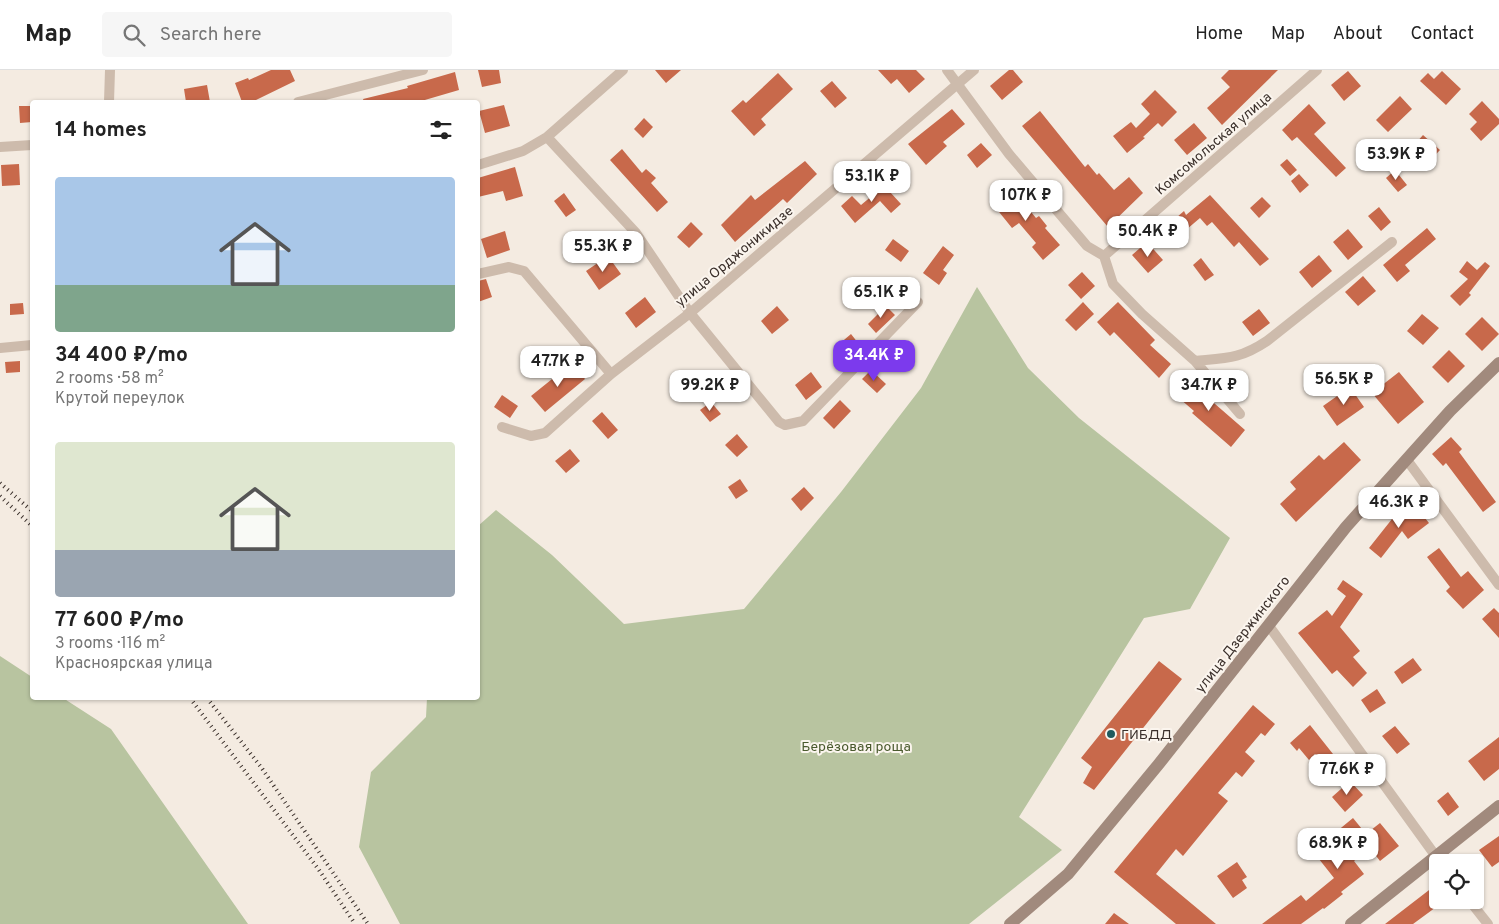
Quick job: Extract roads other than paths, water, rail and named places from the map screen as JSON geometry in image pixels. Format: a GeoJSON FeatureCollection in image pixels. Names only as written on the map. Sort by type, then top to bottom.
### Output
{"type":"FeatureCollection","features":[{"type":"Feature","properties":{"kind":"main road","name":"улица Дзержинского"},"geometry":{"type":"LineString","coordinates":[[1010,924],[1068,874],[1269,626],[1346,527],[1454,407],[1499,363]]}},
{"type":"Feature","properties":{"kind":"main road"},"geometry":{"type":"LineString","coordinates":[[1443,854],[1499,806]]}},
{"type":"Feature","properties":{"kind":"main road"},"geometry":{"type":"LineString","coordinates":[[1351,924],[1429,865]]}},
{"type":"Feature","properties":{"kind":"street"},"geometry":{"type":"LineString","coordinates":[[109,100],[110,70]]}},
{"type":"Feature","properties":{"kind":"street"},"geometry":{"type":"LineString","coordinates":[[306,100],[423,70]]}},
{"type":"Feature","properties":{"kind":"street"},"geometry":{"type":"LineString","coordinates":[[480,164],[523,151],[546,137],[623,70]]}},
{"type":"Feature","properties":{"kind":"street"},"geometry":{"type":"LineString","coordinates":[[947,70],[1009,154],[1087,246],[1104,256],[1113,284],[1142,314],[1195,361],[1240,414]]}},
{"type":"Feature","properties":{"kind":"street","name":"улица Орджоникидзе"},"geometry":{"type":"LineString","coordinates":[[502,426],[531,436],[546,433],[611,374],[690,312],[974,70]]}},
{"type":"Feature","properties":{"kind":"street","name":"Комсомольская улица"},"geometry":{"type":"LineString","coordinates":[[1104,256],[1317,70]]}},
{"type":"Feature","properties":{"kind":"street"},"geometry":{"type":"LineString","coordinates":[[546,137],[636,233],[690,312],[779,422],[785,425],[803,421],[918,302]]}},
{"type":"Feature","properties":{"kind":"street"},"geometry":{"type":"LineString","coordinates":[[0,147],[30,145]]}},
{"type":"Feature","properties":{"kind":"street"},"geometry":{"type":"LineString","coordinates":[[1195,361],[1234,358],[1247,354],[1267,341],[1392,242]]}},
{"type":"Feature","properties":{"kind":"street"},"geometry":{"type":"LineString","coordinates":[[480,274],[509,267],[524,271],[611,374]]}},
{"type":"Feature","properties":{"kind":"street"},"geometry":{"type":"LineString","coordinates":[[0,348],[30,345]]}},
{"type":"Feature","properties":{"kind":"street"},"geometry":{"type":"LineString","coordinates":[[1407,460],[1499,586]]}},
{"type":"Feature","properties":{"kind":"street"},"geometry":{"type":"LineString","coordinates":[[1269,626],[1433,854]]}},
{"type":"Feature","properties":{"kind":"street"},"geometry":{"type":"LineString","coordinates":[[1476,909],[1488,924]]}},
{"type":"Feature","properties":{"kind":"railway"},"geometry":{"type":"LineString","coordinates":[[0,483],[30,509]]}},
{"type":"Feature","properties":{"kind":"railway"},"geometry":{"type":"LineString","coordinates":[[0,496],[30,524]]}},
{"type":"Feature","properties":{"kind":"railway"},"geometry":{"type":"LineString","coordinates":[[192,700],[319,870],[355,924]]}},
{"type":"Feature","properties":{"kind":"railway"},"geometry":{"type":"LineString","coordinates":[[209,700],[261,767],[368,924]]}},
{"type":"Feature","properties":{"kind":"place","name":"ГИБДД"},"geometry":{"type":"Point","coordinates":[1111,734]}},
{"type":"Feature","properties":{"kind":"park label","name":"Берёзовая роща"},"geometry":{"type":"Point","coordinates":[856,746]}}]}
